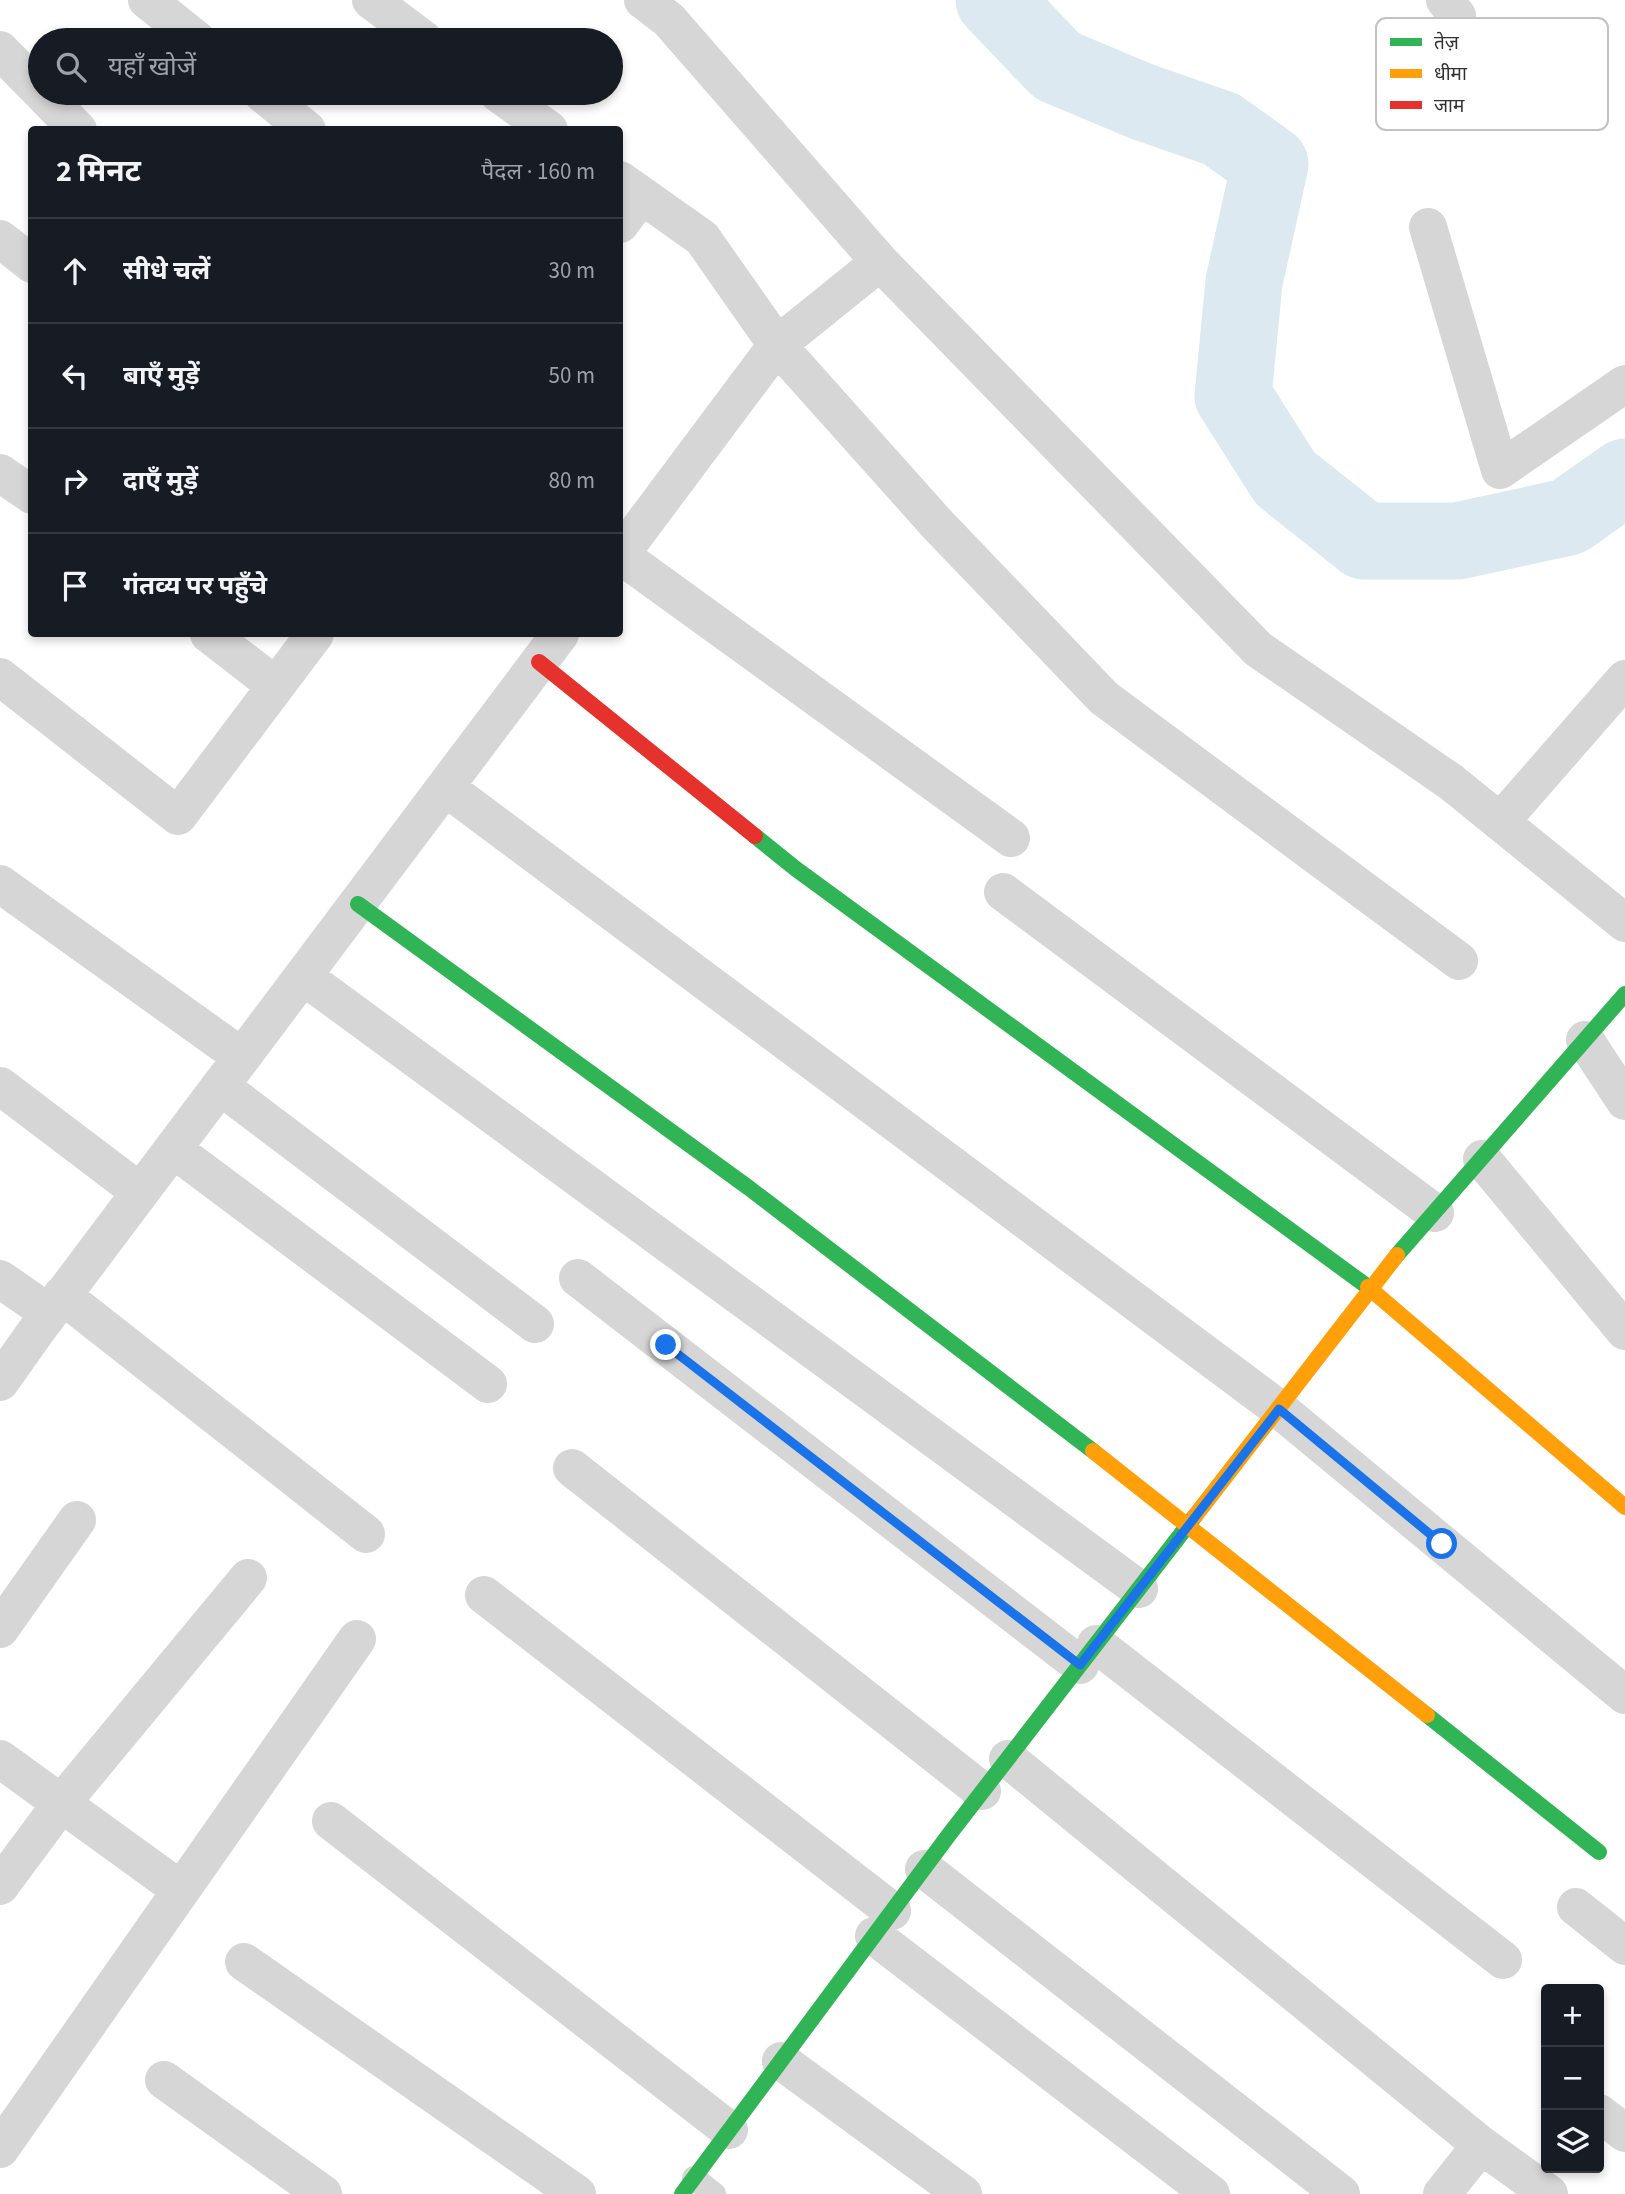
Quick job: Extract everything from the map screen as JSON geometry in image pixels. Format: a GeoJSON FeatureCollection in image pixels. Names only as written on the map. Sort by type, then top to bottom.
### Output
{"type":"FeatureCollection","features":[{"type":"Feature","properties":{"kind":"street"},"geometry":{"type":"LineString","coordinates":[[147,0],[182,28]]}},
{"type":"Feature","properties":{"kind":"street"},"geometry":{"type":"LineString","coordinates":[[371,0],[408,28]]}},
{"type":"Feature","properties":{"kind":"street"},"geometry":{"type":"LineString","coordinates":[[643,0],[668,20],[880,262],[1258,649],[1451,782],[1625,923]]}},
{"type":"Feature","properties":{"kind":"street"},"geometry":{"type":"LineString","coordinates":[[0,50],[28,79]]}},
{"type":"Feature","properties":{"kind":"street"},"geometry":{"type":"LineString","coordinates":[[54,105],[74,126]]}},
{"type":"Feature","properties":{"kind":"street"},"geometry":{"type":"LineString","coordinates":[[277,105],[302,126]]}},
{"type":"Feature","properties":{"kind":"street"},"geometry":{"type":"LineString","coordinates":[[515,105],[543,126]]}},
{"type":"Feature","properties":{"kind":"street"},"geometry":{"type":"LineString","coordinates":[[627,199],[702,238],[777,345],[938,525],[1104,698],[1459,961]]}},
{"type":"Feature","properties":{"kind":"street"},"geometry":{"type":"LineString","coordinates":[[1428,227],[1500,470],[1625,384]]}},
{"type":"Feature","properties":{"kind":"street"},"geometry":{"type":"LineString","coordinates":[[0,239],[28,261]]}},
{"type":"Feature","properties":{"kind":"street"},"geometry":{"type":"LineString","coordinates":[[623,551],[777,345],[880,262]]}},
{"type":"Feature","properties":{"kind":"street"},"geometry":{"type":"LineString","coordinates":[[0,472],[28,492]]}},
{"type":"Feature","properties":{"kind":"street"},"geometry":{"type":"LineString","coordinates":[[623,557],[1011,838]]}},
{"type":"Feature","properties":{"kind":"street"},"geometry":{"type":"LineString","coordinates":[[213,637],[276,686]]}},
{"type":"Feature","properties":{"kind":"street"},"geometry":{"type":"LineString","coordinates":[[0,677],[178,816],[313,637]]}},
{"type":"Feature","properties":{"kind":"street"},"geometry":{"type":"LineString","coordinates":[[0,1381],[550,648],[796,869],[1372,1290],[1625,1507]]}},
{"type":"Feature","properties":{"kind":"street"},"geometry":{"type":"LineString","coordinates":[[1500,822],[1625,679]]}},
{"type":"Feature","properties":{"kind":"street"},"geometry":{"type":"LineString","coordinates":[[444,787],[1279,1409],[1625,1695]]}},
{"type":"Feature","properties":{"kind":"street"},"geometry":{"type":"LineString","coordinates":[[0,884],[535,1324]]}},
{"type":"Feature","properties":{"kind":"street"},"geometry":{"type":"LineString","coordinates":[[1003,892],[1434,1213]]}},
{"type":"Feature","properties":{"kind":"street"},"geometry":{"type":"LineString","coordinates":[[358,904],[749,1188],[1189,1525],[1599,1852]]}},
{"type":"Feature","properties":{"kind":"street"},"geometry":{"type":"LineString","coordinates":[[303,976],[1139,1588]]}},
{"type":"Feature","properties":{"kind":"street"},"geometry":{"type":"LineString","coordinates":[[688,2186],[982,1791],[1398,1254],[1625,994]]}},
{"type":"Feature","properties":{"kind":"street"},"geometry":{"type":"LineString","coordinates":[[1585,1040],[1625,1101]]}},
{"type":"Feature","properties":{"kind":"street"},"geometry":{"type":"LineString","coordinates":[[0,1086],[141,1192]]}},
{"type":"Feature","properties":{"kind":"street"},"geometry":{"type":"LineString","coordinates":[[173,1149],[488,1384]]}},
{"type":"Feature","properties":{"kind":"street"},"geometry":{"type":"LineString","coordinates":[[1482,1159],[1625,1331]]}},
{"type":"Feature","properties":{"kind":"street"},"geometry":{"type":"LineString","coordinates":[[578,1278],[1503,1960]]}},
{"type":"Feature","properties":{"kind":"street"},"geometry":{"type":"LineString","coordinates":[[0,1279],[56,1304],[366,1534]]}},
{"type":"Feature","properties":{"kind":"street"},"geometry":{"type":"LineString","coordinates":[[572,1468],[982,1791]]}},
{"type":"Feature","properties":{"kind":"street"},"geometry":{"type":"LineString","coordinates":[[0,1629],[77,1520]]}},
{"type":"Feature","properties":{"kind":"street"},"geometry":{"type":"LineString","coordinates":[[0,1886],[60,1805],[248,1578]]}},
{"type":"Feature","properties":{"kind":"street"},"geometry":{"type":"LineString","coordinates":[[484,1595],[1211,2194]]}},
{"type":"Feature","properties":{"kind":"street"},"geometry":{"type":"LineString","coordinates":[[0,2149],[357,1639]]}},
{"type":"Feature","properties":{"kind":"street"},"geometry":{"type":"LineString","coordinates":[[0,1759],[181,1890]]}},
{"type":"Feature","properties":{"kind":"street"},"geometry":{"type":"LineString","coordinates":[[1007,1759],[1481,2145],[1549,2194]]}},
{"type":"Feature","properties":{"kind":"street"},"geometry":{"type":"LineString","coordinates":[[331,1821],[729,2130]]}},
{"type":"Feature","properties":{"kind":"street"},"geometry":{"type":"LineString","coordinates":[[924,1869],[1341,2194]]}},
{"type":"Feature","properties":{"kind":"street"},"geometry":{"type":"LineString","coordinates":[[1576,1907],[1625,1946]]}},
{"type":"Feature","properties":{"kind":"street"},"geometry":{"type":"LineString","coordinates":[[244,1962],[577,2194]]}},
{"type":"Feature","properties":{"kind":"street"},"geometry":{"type":"LineString","coordinates":[[781,2061],[963,2194]]}},
{"type":"Feature","properties":{"kind":"street"},"geometry":{"type":"LineString","coordinates":[[164,2080],[323,2194]]}},
{"type":"Feature","properties":{"kind":"street"},"geometry":{"type":"LineString","coordinates":[[1604,2117],[1625,2133]]}},
{"type":"Feature","properties":{"kind":"street"},"geometry":{"type":"LineString","coordinates":[[1442,2194],[1481,2145]]}},
{"type":"Feature","properties":{"kind":"lane"},"geometry":{"type":"LineString","coordinates":[[688,2186],[714,2194]]}},
{"type":"Feature","properties":{"kind":"waterway"},"geometry":{"type":"LineString","coordinates":[[994,0],[1057,66],[1143,102],[1221,129],[1270,164],[1244,282],[1233,396],[1285,478],[1364,541],[1457,541],[1568,517],[1625,477]]}},
{"type":"Feature","properties":{"kind":"traffic: fast"},"geometry":{"type":"LineString","coordinates":[[755,836],[796,869],[1368,1287]]}},
{"type":"Feature","properties":{"kind":"traffic: fast"},"geometry":{"type":"LineString","coordinates":[[358,904],[749,1188],[1093,1451]]}},
{"type":"Feature","properties":{"kind":"traffic: fast"},"geometry":{"type":"LineString","coordinates":[[1397,1255],[1625,994]]}},
{"type":"Feature","properties":{"kind":"traffic: fast"},"geometry":{"type":"LineString","coordinates":[[682,2194],[948,1836],[1195,1516]]}},
{"type":"Feature","properties":{"kind":"traffic: fast"},"geometry":{"type":"LineString","coordinates":[[1427,1715],[1599,1852]]}},
{"type":"Feature","properties":{"kind":"traffic: slow"},"geometry":{"type":"LineString","coordinates":[[1195,1516],[1397,1255]]}},
{"type":"Feature","properties":{"kind":"traffic: slow"},"geometry":{"type":"LineString","coordinates":[[1368,1287],[1625,1507]]}},
{"type":"Feature","properties":{"kind":"traffic: slow"},"geometry":{"type":"LineString","coordinates":[[1093,1451],[1427,1715]]}},
{"type":"Feature","properties":{"kind":"traffic: jam"},"geometry":{"type":"LineString","coordinates":[[539,662],[755,836]]}},
{"type":"Feature","properties":{"kind":"route"},"geometry":{"type":"LineString","coordinates":[[666,1345],[1080,1665],[1279,1409],[1442,1544]]}}]}
